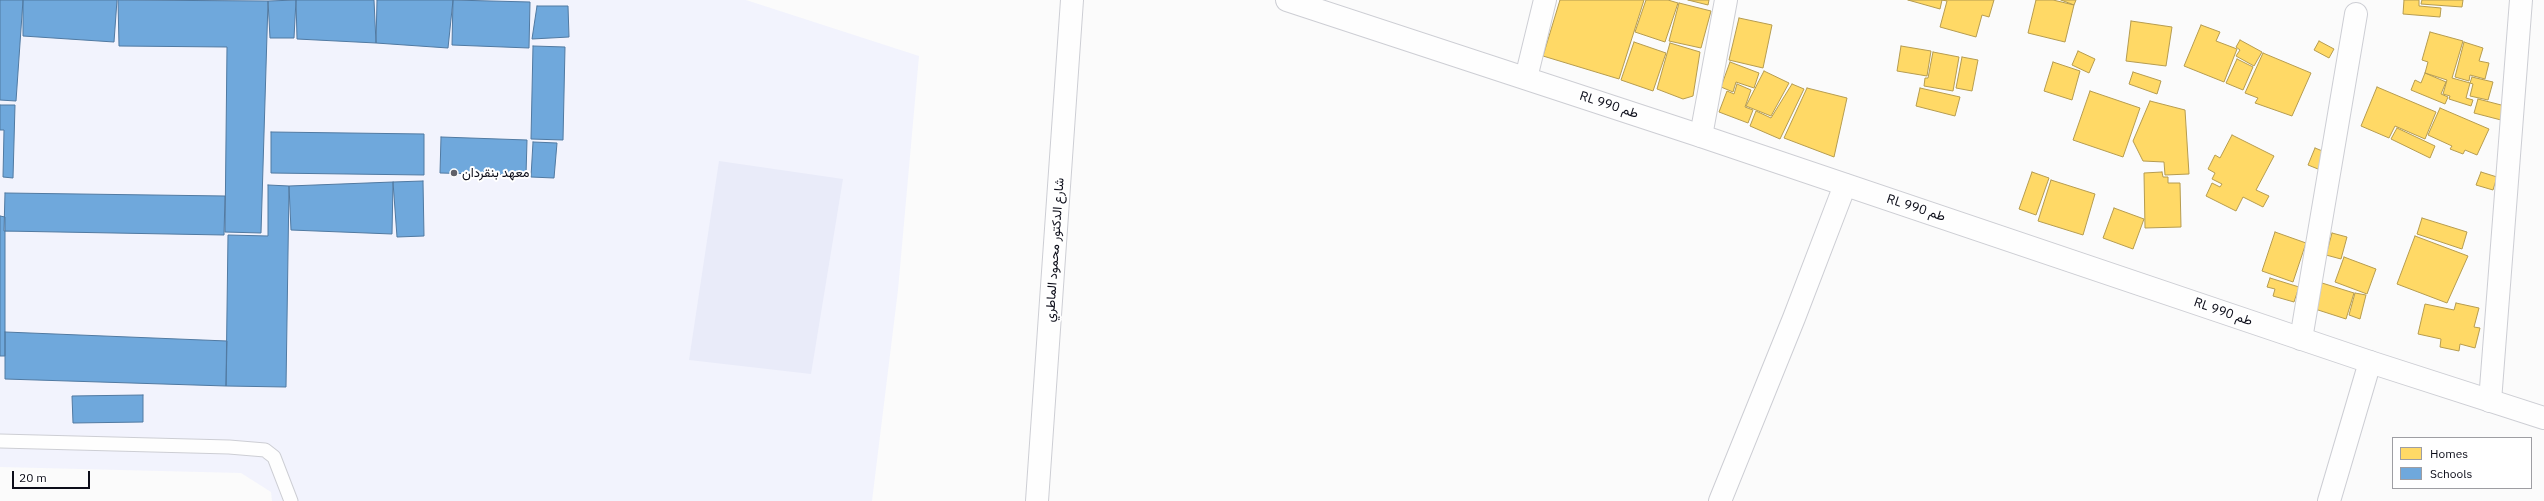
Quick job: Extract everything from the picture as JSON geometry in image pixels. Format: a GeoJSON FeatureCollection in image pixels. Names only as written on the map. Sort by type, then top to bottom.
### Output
{"type":"FeatureCollection","features":[{"type":"Feature","properties":{"kind":"street","name":"شارع الدكتور محمود الماطري"},"geometry":{"type":"LineString","coordinates":[[1037,501],[1072,0]]}},
{"type":"Feature","properties":{"kind":"street","name":"RL طم 990"},"geometry":{"type":"LineString","coordinates":[[1287,0],[1701,136],[2300,339],[2544,418]]}},
{"type":"Feature","properties":{"kind":"street"},"geometry":{"type":"LineString","coordinates":[[1526,78],[1545,0]]}},
{"type":"Feature","properties":{"kind":"street"},"geometry":{"type":"LineString","coordinates":[[1701,136],[1726,0]]}},
{"type":"Feature","properties":{"kind":"street"},"geometry":{"type":"LineString","coordinates":[[2490,401],[2521,0]]}},
{"type":"Feature","properties":{"kind":"street"},"geometry":{"type":"LineString","coordinates":[[2300,339],[2356,14]]}},
{"type":"Feature","properties":{"kind":"street"},"geometry":{"type":"LineString","coordinates":[[1720,501],[1797,311],[1845,185]]}},
{"type":"Feature","properties":{"kind":"street"},"geometry":{"type":"LineString","coordinates":[[2329,501],[2370,362]]}},
{"type":"Feature","properties":{"kind":"lane"},"geometry":{"type":"LineString","coordinates":[[0,441],[228,447],[265,450],[274,457],[291,501]]}},
{"type":"Feature","properties":{"kind":"shaded area","name":"معهد بنقردان"},"geometry":{"type":"Polygon","coordinates":[[[0,0],[746,0],[919,56],[898,290],[872,501],[272,501],[271,492],[241,473],[0,467],[0,0]]]}},
{"type":"Feature","properties":{"kind":"shaded area"},"geometry":{"type":"Polygon","coordinates":[[[719,161],[843,179],[811,374],[689,360],[719,161]]]}},
{"type":"Feature","properties":{"kind":"building: Homes"},"geometry":{"type":"Polygon","coordinates":[[[1560,0],[1644,0],[1619,79],[1543,56],[1560,0]]]}},
{"type":"Feature","properties":{"kind":"building: Homes"},"geometry":{"type":"Polygon","coordinates":[[[1646,0],[1668,0],[1678,3],[1665,42],[1635,32],[1646,0]]]}},
{"type":"Feature","properties":{"kind":"building: Homes"},"geometry":{"type":"Polygon","coordinates":[[[1688,0],[1709,0],[1708,5],[1688,0]]]}},
{"type":"Feature","properties":{"kind":"building: Homes"},"geometry":{"type":"Polygon","coordinates":[[[1908,0],[1942,0],[1940,9],[1908,0]]]}},
{"type":"Feature","properties":{"kind":"building: Homes"},"geometry":{"type":"Polygon","coordinates":[[[1942,0],[1994,0],[1989,17],[1982,15],[1976,37],[1940,27],[1947,1],[1942,0]]]}},
{"type":"Feature","properties":{"kind":"building: Homes"},"geometry":{"type":"Polygon","coordinates":[[[2036,0],[2053,0],[2074,5],[2065,42],[2028,33],[2036,0]]]}},
{"type":"Feature","properties":{"kind":"building: Homes"},"geometry":{"type":"Polygon","coordinates":[[[2061,0],[2076,0],[2074,5],[2061,0]]]}},
{"type":"Feature","properties":{"kind":"building: Homes"},"geometry":{"type":"Polygon","coordinates":[[[2404,0],[2419,0],[2419,6],[2441,8],[2440,17],[2403,14],[2404,0]]]}},
{"type":"Feature","properties":{"kind":"building: Homes"},"geometry":{"type":"Polygon","coordinates":[[[2422,0],[2463,0],[2462,7],[2421,4],[2422,0]]]}},
{"type":"Feature","properties":{"kind":"building: Homes"},"geometry":{"type":"Polygon","coordinates":[[[1679,3],[1711,11],[1701,48],[1669,41],[1679,3]]]}},
{"type":"Feature","properties":{"kind":"building: Homes"},"geometry":{"type":"Polygon","coordinates":[[[1739,18],[1772,25],[1763,68],[1729,60],[1739,18]]]}},
{"type":"Feature","properties":{"kind":"building: Homes"},"geometry":{"type":"Polygon","coordinates":[[[2131,21],[2172,27],[2166,66],[2126,61],[2131,21]]]}},
{"type":"Feature","properties":{"kind":"building: Homes"},"geometry":{"type":"Polygon","coordinates":[[[2201,25],[2220,32],[2216,41],[2237,49],[2224,82],[2184,66],[2201,25]]]}},
{"type":"Feature","properties":{"kind":"building: Homes"},"geometry":{"type":"Polygon","coordinates":[[[2430,32],[2463,41],[2452,78],[2470,83],[2466,98],[2473,100],[2471,106],[2449,99],[2450,96],[2443,94],[2447,80],[2425,73],[2428,62],[2422,60],[2430,32]]]}},
{"type":"Feature","properties":{"kind":"building: Homes"},"geometry":{"type":"Polygon","coordinates":[[[2240,40],[2262,52],[2254,66],[2236,56],[2240,50],[2236,47],[2240,40]]]}},
{"type":"Feature","properties":{"kind":"building: Homes"},"geometry":{"type":"Polygon","coordinates":[[[2319,41],[2334,49],[2329,58],[2314,50],[2319,41]]]}},
{"type":"Feature","properties":{"kind":"building: Homes"},"geometry":{"type":"Polygon","coordinates":[[[1634,42],[1666,53],[1653,91],[1621,80],[1634,42]]]}},
{"type":"Feature","properties":{"kind":"building: Homes"},"geometry":{"type":"Polygon","coordinates":[[[2464,42],[2483,48],[2479,61],[2489,63],[2485,79],[2470,75],[2469,81],[2455,77],[2464,42]]]}},
{"type":"Feature","properties":{"kind":"building: Homes"},"geometry":{"type":"Polygon","coordinates":[[[1670,43],[1700,52],[1693,96],[1683,99],[1657,89],[1670,43]]]}},
{"type":"Feature","properties":{"kind":"building: Homes"},"geometry":{"type":"Polygon","coordinates":[[[1901,46],[1931,51],[1927,76],[1897,71],[1901,46]]]}},
{"type":"Feature","properties":{"kind":"building: Homes"},"geometry":{"type":"Polygon","coordinates":[[[2078,51],[2095,59],[2089,73],[2072,65],[2078,51]]]}},
{"type":"Feature","properties":{"kind":"building: Homes"},"geometry":{"type":"Polygon","coordinates":[[[1933,52],[1959,57],[1953,91],[1924,86],[1925,78],[1928,78],[1933,52]]]}},
{"type":"Feature","properties":{"kind":"building: Homes"},"geometry":{"type":"Polygon","coordinates":[[[2263,53],[2311,73],[2292,116],[2255,103],[2258,98],[2245,93],[2263,53]]]}},
{"type":"Feature","properties":{"kind":"building: Homes"},"geometry":{"type":"Polygon","coordinates":[[[1962,57],[1978,60],[1972,91],[1956,88],[1962,57]]]}},
{"type":"Feature","properties":{"kind":"building: Homes"},"geometry":{"type":"Polygon","coordinates":[[[2237,59],[2253,67],[2243,90],[2226,83],[2237,59]]]}},
{"type":"Feature","properties":{"kind":"building: Homes"},"geometry":{"type":"Polygon","coordinates":[[[1730,62],[1759,73],[1754,88],[1736,82],[1733,92],[1721,87],[1730,62]]]}},
{"type":"Feature","properties":{"kind":"building: Homes"},"geometry":{"type":"Polygon","coordinates":[[[2053,62],[2080,71],[2072,100],[2044,91],[2053,62]]]}},
{"type":"Feature","properties":{"kind":"building: Homes"},"geometry":{"type":"Polygon","coordinates":[[[1764,71],[1789,83],[1771,116],[1746,106],[1764,71]]]}},
{"type":"Feature","properties":{"kind":"building: Homes"},"geometry":{"type":"Polygon","coordinates":[[[2133,72],[2161,81],[2157,94],[2129,84],[2133,72]]]}},
{"type":"Feature","properties":{"kind":"building: Homes"},"geometry":{"type":"Polygon","coordinates":[[[2425,73],[2446,82],[2441,94],[2448,97],[2445,104],[2411,90],[2415,80],[2421,83],[2425,73]]]}},
{"type":"Feature","properties":{"kind":"building: Homes"},"geometry":{"type":"Polygon","coordinates":[[[2472,77],[2493,82],[2488,100],[2470,96],[2473,84],[2470,83],[2472,77]]]}},
{"type":"Feature","properties":{"kind":"building: Homes"},"geometry":{"type":"Polygon","coordinates":[[[1737,84],[1751,90],[1745,107],[1753,110],[1748,123],[1719,112],[1727,91],[1734,94],[1737,84]]]}},
{"type":"Feature","properties":{"kind":"building: Homes"},"geometry":{"type":"Polygon","coordinates":[[[1792,84],[1804,89],[1780,139],[1750,126],[1756,111],[1771,118],[1792,84]]]}},
{"type":"Feature","properties":{"kind":"building: Homes"},"geometry":{"type":"Polygon","coordinates":[[[2377,87],[2436,112],[2425,139],[2395,126],[2389,138],[2361,126],[2377,87]]]}},
{"type":"Feature","properties":{"kind":"building: Homes"},"geometry":{"type":"Polygon","coordinates":[[[1807,88],[1847,98],[1834,157],[1784,138],[1807,88]]]}},
{"type":"Feature","properties":{"kind":"building: Homes"},"geometry":{"type":"Polygon","coordinates":[[[1920,88],[1960,97],[1955,116],[1916,106],[1920,88]]]}},
{"type":"Feature","properties":{"kind":"building: Homes"},"geometry":{"type":"Polygon","coordinates":[[[2090,91],[2140,108],[2123,157],[2073,140],[2090,91]]]}},
{"type":"Feature","properties":{"kind":"building: Homes"},"geometry":{"type":"Polygon","coordinates":[[[2478,99],[2505,106],[2501,120],[2474,113],[2478,99]]]}},
{"type":"Feature","properties":{"kind":"building: Homes"},"geometry":{"type":"Polygon","coordinates":[[[2150,101],[2185,110],[2189,174],[2165,175],[2164,162],[2143,161],[2133,141],[2150,101]]]}},
{"type":"Feature","properties":{"kind":"building: Homes"},"geometry":{"type":"Polygon","coordinates":[[[2440,108],[2489,129],[2477,155],[2465,150],[2463,154],[2450,149],[2452,146],[2428,135],[2440,108]]]}},
{"type":"Feature","properties":{"kind":"building: Homes"},"geometry":{"type":"Polygon","coordinates":[[[2397,128],[2435,146],[2430,158],[2391,139],[2397,128]]]}},
{"type":"Feature","properties":{"kind":"building: Homes"},"geometry":{"type":"Polygon","coordinates":[[[2232,135],[2274,156],[2256,190],[2269,196],[2263,207],[2243,197],[2236,211],[2206,196],[2212,183],[2220,187],[2222,184],[2212,179],[2215,173],[2208,169],[2215,155],[2220,158],[2232,135]]]}},
{"type":"Feature","properties":{"kind":"building: Homes"},"geometry":{"type":"Polygon","coordinates":[[[2315,148],[2330,154],[2323,171],[2308,165],[2315,148]]]}},
{"type":"Feature","properties":{"kind":"building: Homes"},"geometry":{"type":"Polygon","coordinates":[[[2032,172],[2049,178],[2036,215],[2019,209],[2032,172]]]}},
{"type":"Feature","properties":{"kind":"building: Homes"},"geometry":{"type":"Polygon","coordinates":[[[2162,172],[2163,177],[2168,177],[2168,183],[2180,183],[2181,227],[2145,228],[2144,173],[2162,172]]]}},
{"type":"Feature","properties":{"kind":"building: Homes"},"geometry":{"type":"Polygon","coordinates":[[[2481,172],[2497,177],[2493,190],[2476,185],[2481,172]]]}},
{"type":"Feature","properties":{"kind":"building: Homes"},"geometry":{"type":"Polygon","coordinates":[[[2051,180],[2095,194],[2083,235],[2038,221],[2051,180]]]}},
{"type":"Feature","properties":{"kind":"building: Homes"},"geometry":{"type":"Polygon","coordinates":[[[2114,208],[2144,219],[2133,249],[2103,238],[2114,208]]]}},
{"type":"Feature","properties":{"kind":"building: Homes"},"geometry":{"type":"Polygon","coordinates":[[[2422,218],[2467,232],[2462,249],[2417,234],[2422,218]]]}},
{"type":"Feature","properties":{"kind":"building: Homes"},"geometry":{"type":"Polygon","coordinates":[[[2275,232],[2306,243],[2293,282],[2262,271],[2275,232]]]}},
{"type":"Feature","properties":{"kind":"building: Homes"},"geometry":{"type":"Polygon","coordinates":[[[2332,233],[2347,237],[2341,259],[2326,255],[2332,233]]]}},
{"type":"Feature","properties":{"kind":"building: Homes"},"geometry":{"type":"Polygon","coordinates":[[[2415,236],[2468,256],[2447,303],[2397,284],[2415,236]]]}},
{"type":"Feature","properties":{"kind":"building: Homes"},"geometry":{"type":"Polygon","coordinates":[[[2344,257],[2376,269],[2367,294],[2335,282],[2344,257]]]}},
{"type":"Feature","properties":{"kind":"building: Homes"},"geometry":{"type":"Polygon","coordinates":[[[2270,278],[2299,287],[2294,302],[2273,296],[2275,289],[2267,287],[2270,278]]]}},
{"type":"Feature","properties":{"kind":"building: Homes"},"geometry":{"type":"Polygon","coordinates":[[[2322,283],[2354,293],[2346,319],[2315,309],[2322,283]]]}},
{"type":"Feature","properties":{"kind":"building: Homes"},"geometry":{"type":"Polygon","coordinates":[[[2355,293],[2366,295],[2360,319],[2349,315],[2355,293]]]}},
{"type":"Feature","properties":{"kind":"building: Homes"},"geometry":{"type":"Polygon","coordinates":[[[2456,303],[2479,308],[2474,327],[2480,328],[2475,348],[2460,344],[2459,351],[2440,347],[2441,339],[2418,334],[2425,304],[2454,310],[2456,303]]]}},
{"type":"Feature","properties":{"kind":"building: Schools"},"geometry":{"type":"Polygon","coordinates":[[[0,0],[23,0],[16,101],[0,100],[0,0]]]}},
{"type":"Feature","properties":{"kind":"building: Schools"},"geometry":{"type":"Polygon","coordinates":[[[23,0],[117,0],[114,42],[23,36],[23,0]]]}},
{"type":"Feature","properties":{"kind":"building: Schools"},"geometry":{"type":"Polygon","coordinates":[[[118,0],[268,1],[261,233],[225,232],[227,47],[119,46],[118,0]]]}},
{"type":"Feature","properties":{"kind":"building: Schools"},"geometry":{"type":"Polygon","coordinates":[[[296,0],[294,38],[270,38],[268,1],[296,0]]]}},
{"type":"Feature","properties":{"kind":"building: Schools"},"geometry":{"type":"Polygon","coordinates":[[[296,0],[374,0],[376,43],[297,39],[296,0]]]}},
{"type":"Feature","properties":{"kind":"building: Schools"},"geometry":{"type":"Polygon","coordinates":[[[377,0],[453,0],[448,48],[376,43],[377,0]]]}},
{"type":"Feature","properties":{"kind":"building: Schools"},"geometry":{"type":"Polygon","coordinates":[[[453,0],[530,2],[529,48],[452,45],[453,0]]]}},
{"type":"Feature","properties":{"kind":"building: Schools"},"geometry":{"type":"Polygon","coordinates":[[[537,6],[568,6],[569,37],[532,39],[537,6]]]}},
{"type":"Feature","properties":{"kind":"building: Schools"},"geometry":{"type":"Polygon","coordinates":[[[533,46],[565,47],[563,140],[531,139],[533,46]]]}},
{"type":"Feature","properties":{"kind":"building: Schools"},"geometry":{"type":"Polygon","coordinates":[[[0,105],[15,105],[13,178],[3,177],[4,130],[0,130],[0,105]]]}},
{"type":"Feature","properties":{"kind":"building: Schools"},"geometry":{"type":"Polygon","coordinates":[[[271,132],[424,134],[424,175],[271,173],[271,132]]]}},
{"type":"Feature","properties":{"kind":"building: Schools"},"geometry":{"type":"Polygon","coordinates":[[[441,137],[527,140],[526,175],[440,173],[441,137]]]}},
{"type":"Feature","properties":{"kind":"building: Schools"},"geometry":{"type":"Polygon","coordinates":[[[533,142],[557,143],[554,178],[531,177],[533,142]]]}},
{"type":"Feature","properties":{"kind":"building: Schools"},"geometry":{"type":"Polygon","coordinates":[[[423,181],[424,236],[397,237],[393,182],[423,181]]]}},
{"type":"Feature","properties":{"kind":"building: Schools"},"geometry":{"type":"Polygon","coordinates":[[[393,182],[392,234],[291,230],[289,186],[393,182]]]}},
{"type":"Feature","properties":{"kind":"building: Schools"},"geometry":{"type":"Polygon","coordinates":[[[268,185],[289,186],[286,387],[226,386],[228,235],[268,236],[268,185]]]}},
{"type":"Feature","properties":{"kind":"building: Schools"},"geometry":{"type":"Polygon","coordinates":[[[5,193],[225,196],[224,235],[4,231],[5,193]]]}},
{"type":"Feature","properties":{"kind":"building: Schools"},"geometry":{"type":"Polygon","coordinates":[[[0,216],[5,217],[5,356],[0,356],[0,216]]]}},
{"type":"Feature","properties":{"kind":"building: Schools"},"geometry":{"type":"Polygon","coordinates":[[[5,332],[227,341],[226,386],[5,379],[5,332]]]}},
{"type":"Feature","properties":{"kind":"building: Schools"},"geometry":{"type":"Polygon","coordinates":[[[143,395],[143,422],[73,423],[72,396],[143,395]]]}},
{"type":"Feature","properties":{"kind":"place","name":"معهد بنقردان"},"geometry":{"type":"Point","coordinates":[454,173]}}]}
